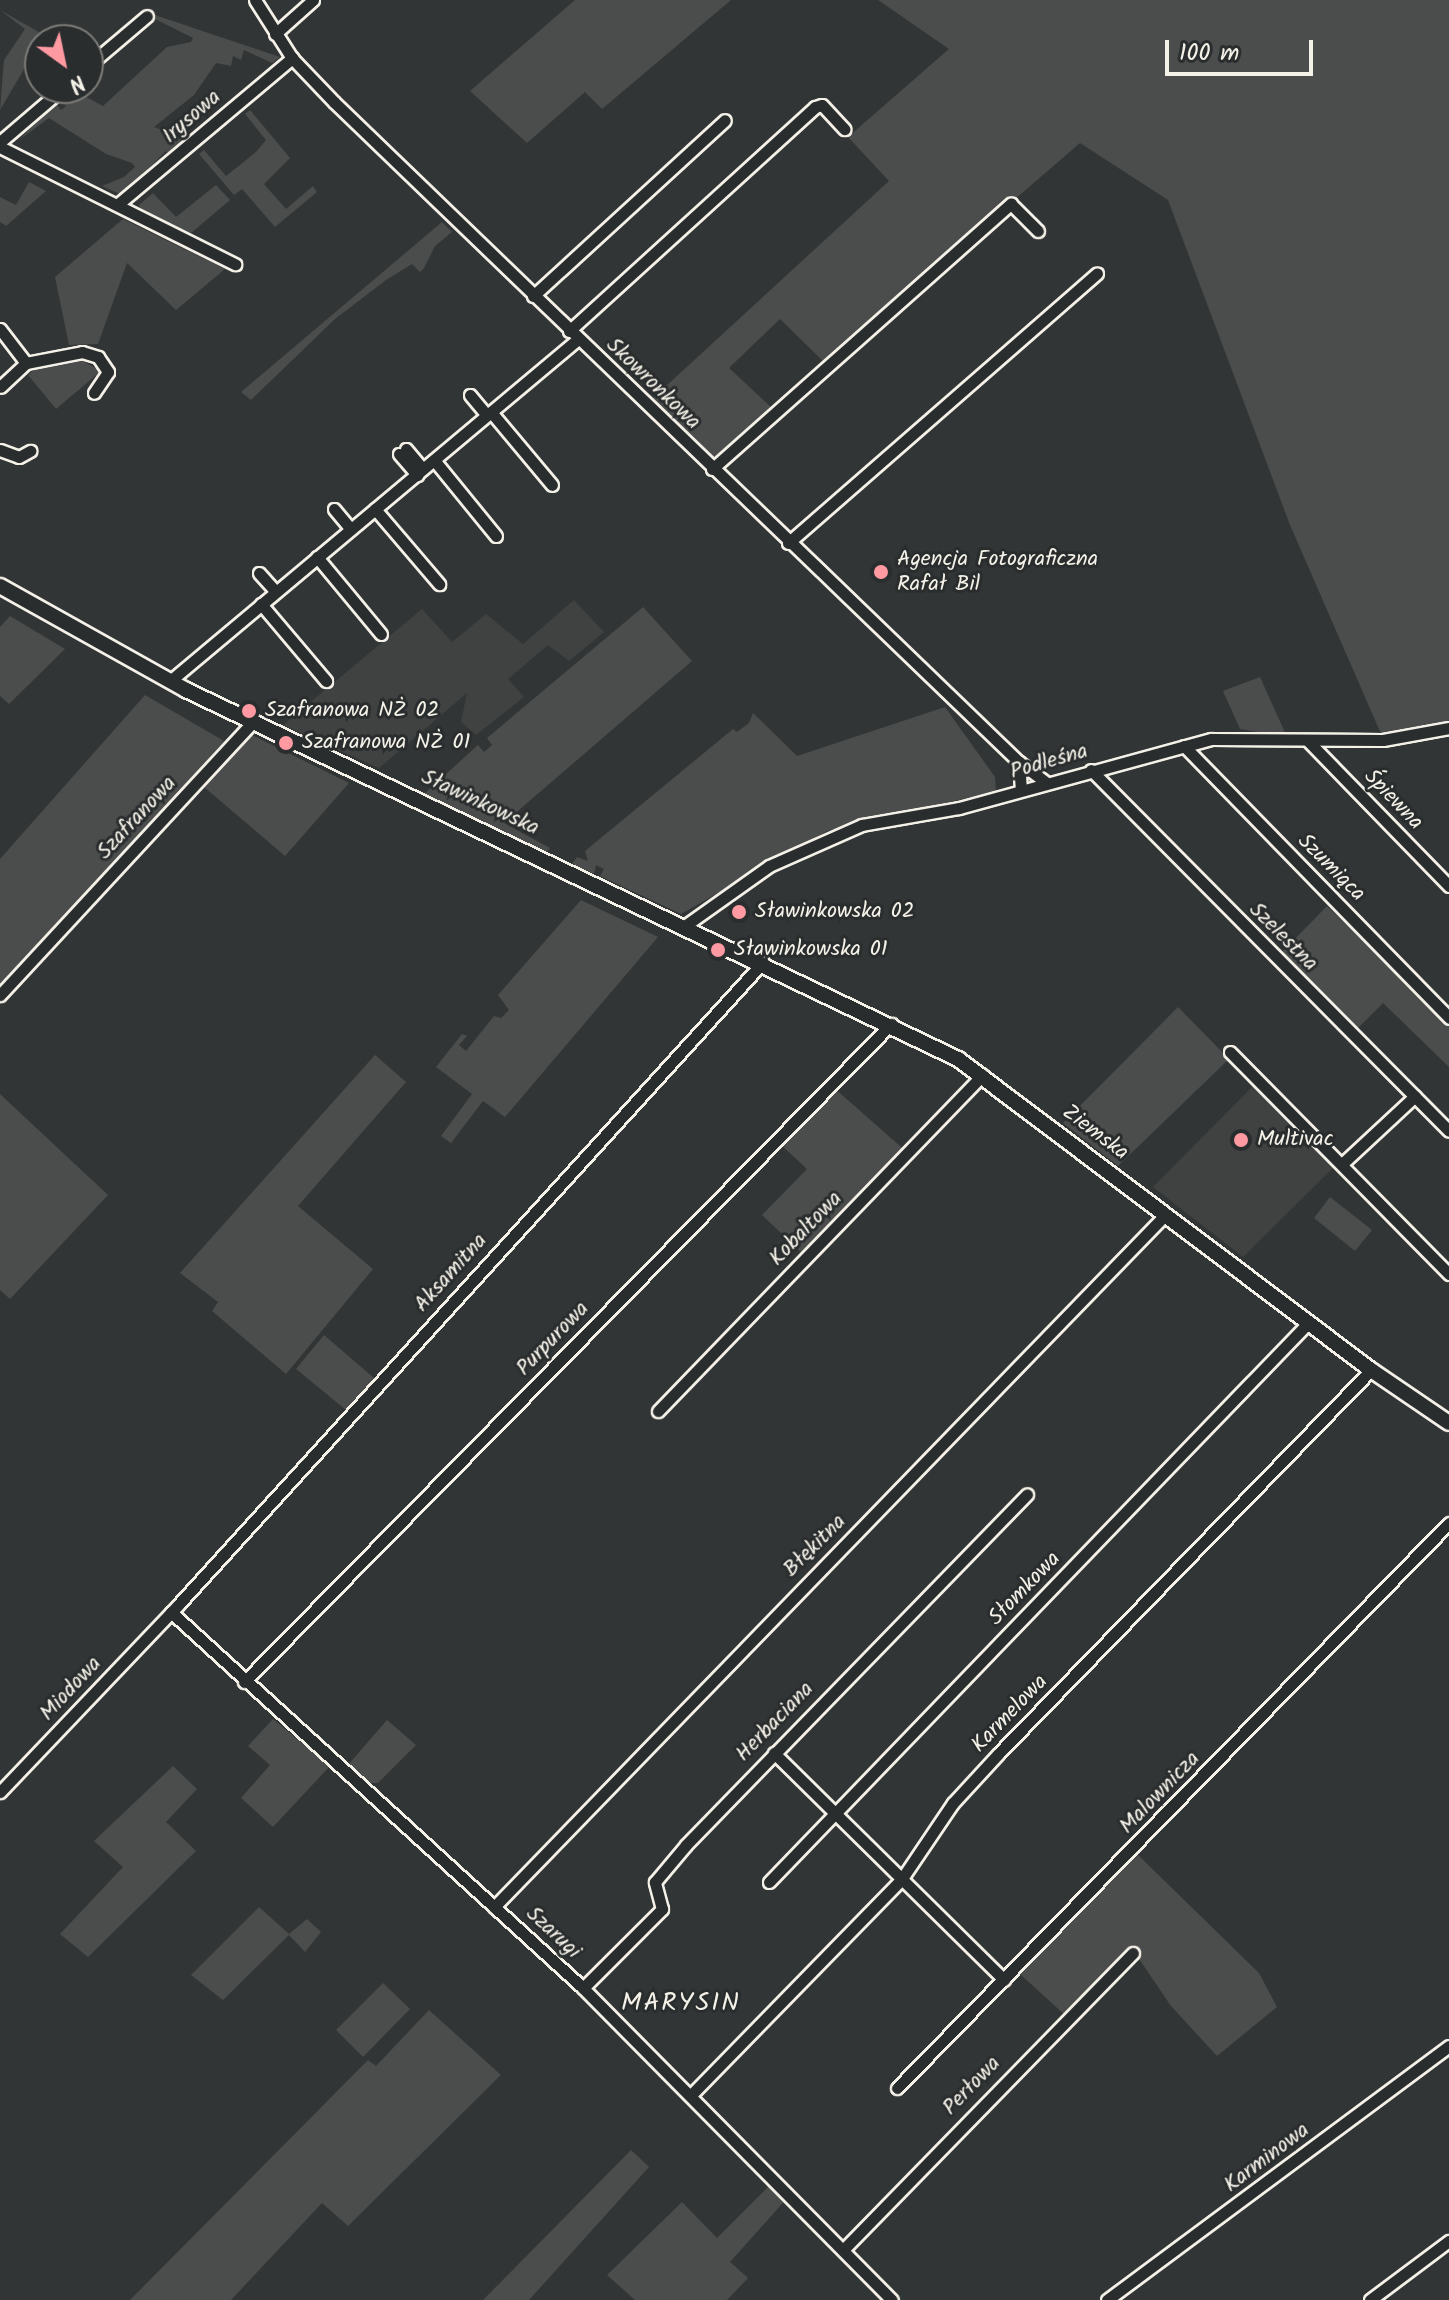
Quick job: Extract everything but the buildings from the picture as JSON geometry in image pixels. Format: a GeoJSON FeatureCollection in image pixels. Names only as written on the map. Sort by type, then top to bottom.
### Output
{"type":"FeatureCollection","features":[{"type":"Feature","properties":{"kind":"street","name":"Skowronkowa"},"geometry":{"type":"LineString","coordinates":[[255,0],[292,58],[788,543],[1019,762],[1047,783]]}},
{"type":"Feature","properties":{"kind":"street"},"geometry":{"type":"LineString","coordinates":[[275,34],[313,0]]}},
{"type":"Feature","properties":{"kind":"street"},"geometry":{"type":"LineString","coordinates":[[104,52],[147,16]]}},
{"type":"Feature","properties":{"kind":"street","name":"Irysowa"},"geometry":{"type":"LineString","coordinates":[[117,205],[292,58]]}},
{"type":"Feature","properties":{"kind":"street"},"geometry":{"type":"LineString","coordinates":[[45,104],[0,144],[235,264]]}},
{"type":"Feature","properties":{"kind":"street"},"geometry":{"type":"LineString","coordinates":[[170,681],[489,414],[815,107],[822,105],[844,129]]}},
{"type":"Feature","properties":{"kind":"street"},"geometry":{"type":"LineString","coordinates":[[533,296],[725,120]]}},
{"type":"Feature","properties":{"kind":"street"},"geometry":{"type":"LineString","coordinates":[[712,469],[1011,204],[1038,231]]}},
{"type":"Feature","properties":{"kind":"street"},"geometry":{"type":"LineString","coordinates":[[788,543],[1097,273]]}},
{"type":"Feature","properties":{"kind":"street"},"geometry":{"type":"LineString","coordinates":[[0,329],[26,363]]}},
{"type":"Feature","properties":{"kind":"street"},"geometry":{"type":"LineString","coordinates":[[0,387],[26,363],[82,352],[98,357],[108,372],[94,393]]}},
{"type":"Feature","properties":{"kind":"street"},"geometry":{"type":"LineString","coordinates":[[470,395],[552,485]]}},
{"type":"Feature","properties":{"kind":"street"},"geometry":{"type":"LineString","coordinates":[[0,450],[19,457],[30,451]]}},
{"type":"Feature","properties":{"kind":"street"},"geometry":{"type":"LineString","coordinates":[[402,452],[420,472]]}},
{"type":"Feature","properties":{"kind":"street"},"geometry":{"type":"LineString","coordinates":[[434,460],[496,536]]}},
{"type":"Feature","properties":{"kind":"street"},"geometry":{"type":"LineString","coordinates":[[375,509],[439,584]]}},
{"type":"Feature","properties":{"kind":"street"},"geometry":{"type":"LineString","coordinates":[[332,512],[349,531]]}},
{"type":"Feature","properties":{"kind":"street"},"geometry":{"type":"LineString","coordinates":[[317,557],[381,634]]}},
{"type":"Feature","properties":{"kind":"street"},"geometry":{"type":"LineString","coordinates":[[262,570],[278,590]]}},
{"type":"Feature","properties":{"kind":"street","name":"Sławinkowska"},"geometry":{"type":"LineString","coordinates":[[0,586],[170,681],[686,925]]}},
{"type":"Feature","properties":{"kind":"street"},"geometry":{"type":"LineString","coordinates":[[261,604],[326,681]]}},
{"type":"Feature","properties":{"kind":"street","name":"Szafranowa"},"geometry":{"type":"LineString","coordinates":[[0,995],[253,722]]}},
{"type":"Feature","properties":{"kind":"street","name":"Podleśna"},"geometry":{"type":"LineString","coordinates":[[686,925],[740,882],[832,835],[1021,790],[1184,746],[1235,737],[1309,742],[1404,739],[1449,728]]}},
{"type":"Feature","properties":{"kind":"street","name":"Śpiewna"},"geometry":{"type":"LineString","coordinates":[[1309,742],[1449,886]]}},
{"type":"Feature","properties":{"kind":"street","name":"Szumiąca"},"geometry":{"type":"LineString","coordinates":[[1184,746],[1449,1018]]}},
{"type":"Feature","properties":{"kind":"street"},"geometry":{"type":"LineString","coordinates":[[1019,762],[1021,790]]}},
{"type":"Feature","properties":{"kind":"street","name":"Szelestna"},"geometry":{"type":"LineString","coordinates":[[1091,770],[1449,1131]]}},
{"type":"Feature","properties":{"kind":"street","name":"Ziemska"},"geometry":{"type":"LineString","coordinates":[[686,925],[891,1024],[983,1075],[1308,1323],[1449,1423]]}},
{"type":"Feature","properties":{"kind":"street","name":"Aksamitna"},"geometry":{"type":"LineString","coordinates":[[171,1612],[763,962]]}},
{"type":"Feature","properties":{"kind":"street","name":"Purpurowa"},"geometry":{"type":"LineString","coordinates":[[244,1682],[891,1024]]}},
{"type":"Feature","properties":{"kind":"street"},"geometry":{"type":"LineString","coordinates":[[1230,1052],[1343,1163],[1449,1274]]}},
{"type":"Feature","properties":{"kind":"street","name":"Kobaltowa"},"geometry":{"type":"LineString","coordinates":[[658,1411],[983,1075]]}},
{"type":"Feature","properties":{"kind":"street"},"geometry":{"type":"LineString","coordinates":[[1343,1163],[1415,1096]]}},
{"type":"Feature","properties":{"kind":"street","name":"Błękitna"},"geometry":{"type":"LineString","coordinates":[[494,1907],[1166,1214]]}},
{"type":"Feature","properties":{"kind":"street","name":"Słomkowa"},"geometry":{"type":"LineString","coordinates":[[769,1882],[1308,1323]]}},
{"type":"Feature","properties":{"kind":"street","name":"Karmelowa"},"geometry":{"type":"LineString","coordinates":[[691,2095],[901,1880],[962,1793],[1371,1370]]}},
{"type":"Feature","properties":{"kind":"street","name":"Herbaciana"},"geometry":{"type":"LineString","coordinates":[[583,1988],[662,1909],[655,1882],[774,1753],[1027,1494]]}},
{"type":"Feature","properties":{"kind":"street","name":"Malownicza"},"geometry":{"type":"LineString","coordinates":[[897,2088],[1449,1523]]}},
{"type":"Feature","properties":{"kind":"street","name":"Szarugi"},"geometry":{"type":"LineString","coordinates":[[171,1612],[244,1682],[583,1988],[892,2300]]}},
{"type":"Feature","properties":{"kind":"street","name":"Miodowa"},"geometry":{"type":"LineString","coordinates":[[0,1792],[171,1612]]}},
{"type":"Feature","properties":{"kind":"street"},"geometry":{"type":"LineString","coordinates":[[774,1753],[1004,1980]]}},
{"type":"Feature","properties":{"kind":"street","name":"Perłowa"},"geometry":{"type":"LineString","coordinates":[[843,2250],[1133,1953]]}},
{"type":"Feature","properties":{"kind":"street","name":"Karminowa"},"geometry":{"type":"LineString","coordinates":[[1107,2300],[1449,2046]]}},
{"type":"Feature","properties":{"kind":"street"},"geometry":{"type":"LineString","coordinates":[[1370,2300],[1449,2241]]}},
{"type":"Feature","properties":{"kind":"shaded area"},"geometry":{"type":"Polygon","coordinates":[[[575,0],[731,0],[602,109],[585,92],[527,143],[470,91],[575,0]]]}},
{"type":"Feature","properties":{"kind":"shaded area"},"geometry":{"type":"Polygon","coordinates":[[[878,0],[1449,0],[1449,724],[1382,736],[1290,525],[1168,200],[1080,143],[825,363],[780,319],[729,368],[772,408],[714,457],[653,398],[889,181],[848,137],[949,49],[878,0]]]}},
{"type":"Feature","properties":{"kind":"shaded area"},"geometry":{"type":"Polygon","coordinates":[[[0,10],[25,24],[24,28],[0,10]]]}},
{"type":"Feature","properties":{"kind":"shaded area"},"geometry":{"type":"Polygon","coordinates":[[[155,15],[280,57],[272,63],[244,50],[241,60],[233,56],[231,66],[216,63],[194,95],[154,127],[188,139],[170,155],[166,151],[122,195],[102,186],[124,177],[135,167],[132,163],[106,154],[49,118],[19,140],[55,104],[61,110],[66,106],[64,104],[103,106],[167,47],[191,42],[193,38],[151,17],[155,15]]]}},
{"type":"Feature","properties":{"kind":"shaded area"},"geometry":{"type":"Polygon","coordinates":[[[24,30],[24,69],[0,110],[4,60],[24,30]]]}},
{"type":"Feature","properties":{"kind":"shaded area"},"geometry":{"type":"Polygon","coordinates":[[[250,110],[290,158],[264,184],[286,209],[313,186],[317,192],[275,227],[242,189],[234,195],[199,154],[204,150],[226,176],[256,152],[266,140],[245,114],[250,110]]]}},
{"type":"Feature","properties":{"kind":"shaded area"},"geometry":{"type":"Polygon","coordinates":[[[29,182],[46,191],[6,226],[0,222],[0,197],[16,205],[29,182]]]}},
{"type":"Feature","properties":{"kind":"shaded area"},"geometry":{"type":"Polygon","coordinates":[[[216,185],[230,200],[191,233],[141,211],[139,205],[153,193],[176,217],[216,185]]]}},
{"type":"Feature","properties":{"kind":"shaded area"},"geometry":{"type":"Polygon","coordinates":[[[123,219],[225,269],[176,310],[127,263],[98,344],[69,345],[55,277],[123,219]]]}},
{"type":"Feature","properties":{"kind":"shaded area"},"geometry":{"type":"Polygon","coordinates":[[[442,222],[452,232],[435,246],[420,272],[412,264],[386,280],[335,319],[251,400],[241,392],[442,222]]]}},
{"type":"Feature","properties":{"kind":"shaded area"},"geometry":{"type":"Polygon","coordinates":[[[79,359],[101,371],[56,409],[28,375],[42,363],[79,359]]]}},
{"type":"Feature","properties":{"kind":"shaded area"},"geometry":{"type":"Polygon","coordinates":[[[574,600],[604,632],[569,661],[548,645],[508,679],[524,697],[476,735],[461,722],[467,693],[379,768],[283,725],[422,609],[452,642],[486,614],[523,644],[574,600]]]}},
{"type":"Feature","properties":{"kind":"shaded area"},"geometry":{"type":"Polygon","coordinates":[[[643,607],[692,661],[504,823],[550,848],[544,855],[423,795],[478,745],[484,752],[492,745],[487,738],[643,607]]]}},
{"type":"Feature","properties":{"kind":"shaded area"},"geometry":{"type":"Polygon","coordinates":[[[10,616],[65,649],[9,704],[0,696],[0,627],[10,616]]]}},
{"type":"Feature","properties":{"kind":"shaded area"},"geometry":{"type":"Polygon","coordinates":[[[1260,677],[1287,737],[1240,729],[1223,691],[1260,677]]]}},
{"type":"Feature","properties":{"kind":"shaded area"},"geometry":{"type":"Polygon","coordinates":[[[145,695],[224,741],[0,990],[0,859],[145,695]]]}},
{"type":"Feature","properties":{"kind":"shaded area"},"geometry":{"type":"Polygon","coordinates":[[[945,707],[995,777],[996,791],[827,831],[681,914],[600,876],[604,869],[596,865],[594,874],[572,864],[577,857],[588,861],[585,851],[733,729],[737,732],[749,723],[753,713],[797,756],[945,707]]]}},
{"type":"Feature","properties":{"kind":"shaded area"},"geometry":{"type":"Polygon","coordinates":[[[252,735],[349,783],[285,856],[204,787],[252,735]]]}},
{"type":"Feature","properties":{"kind":"shaded area"},"geometry":{"type":"Polygon","coordinates":[[[581,900],[658,937],[505,1117],[483,1101],[451,1143],[441,1136],[472,1094],[436,1067],[462,1034],[467,1036],[459,1045],[466,1051],[494,1016],[501,1018],[509,1010],[498,995],[581,900]]]}},
{"type":"Feature","properties":{"kind":"shaded area"},"geometry":{"type":"Polygon","coordinates":[[[1327,906],[1449,1025],[1449,1067],[1383,1003],[1357,1029],[1280,954],[1327,906]]]}},
{"type":"Feature","properties":{"kind":"shaded area"},"geometry":{"type":"Polygon","coordinates":[[[1178,1007],[1229,1059],[1118,1166],[1063,1123],[1178,1007]]]}},
{"type":"Feature","properties":{"kind":"shaded area"},"geometry":{"type":"Polygon","coordinates":[[[375,1055],[406,1082],[298,1206],[373,1269],[286,1374],[212,1311],[218,1302],[180,1273],[375,1055]]]}},
{"type":"Feature","properties":{"kind":"shaded area"},"geometry":{"type":"Polygon","coordinates":[[[1254,1085],[1334,1167],[1243,1257],[1153,1187],[1254,1085]]]}},
{"type":"Feature","properties":{"kind":"shaded area"},"geometry":{"type":"Polygon","coordinates":[[[834,1088],[908,1153],[830,1232],[825,1228],[801,1252],[762,1215],[807,1169],[780,1144],[834,1088]]]}},
{"type":"Feature","properties":{"kind":"shaded area"},"geometry":{"type":"Polygon","coordinates":[[[0,1094],[108,1195],[10,1299],[0,1290],[0,1094]]]}},
{"type":"Feature","properties":{"kind":"shaded area"},"geometry":{"type":"Polygon","coordinates":[[[1330,1197],[1372,1230],[1355,1251],[1314,1218],[1330,1197]]]}},
{"type":"Feature","properties":{"kind":"shaded area"},"geometry":{"type":"Polygon","coordinates":[[[324,1335],[374,1378],[346,1410],[296,1369],[324,1335]]]}},
{"type":"Feature","properties":{"kind":"shaded area"},"geometry":{"type":"Polygon","coordinates":[[[273,1719],[330,1766],[273,1827],[241,1798],[270,1765],[248,1746],[273,1719]]]}},
{"type":"Feature","properties":{"kind":"shaded area"},"geometry":{"type":"Polygon","coordinates":[[[387,1720],[416,1745],[378,1783],[367,1783],[348,1765],[387,1720]]]}},
{"type":"Feature","properties":{"kind":"shaded area"},"geometry":{"type":"Polygon","coordinates":[[[173,1766],[197,1789],[166,1822],[196,1851],[88,1957],[60,1934],[123,1867],[94,1841],[173,1766]]]}},
{"type":"Feature","properties":{"kind":"shaded area"},"geometry":{"type":"Polygon","coordinates":[[[1136,1853],[1259,1973],[1277,2007],[1217,2056],[1171,2006],[1137,1956],[1066,2016],[1020,1974],[1136,1853]]]}},
{"type":"Feature","properties":{"kind":"shaded area"},"geometry":{"type":"Polygon","coordinates":[[[259,1907],[289,1934],[307,1919],[321,1932],[305,1952],[289,1935],[223,2000],[191,1975],[259,1907]]]}},
{"type":"Feature","properties":{"kind":"shaded area"},"geometry":{"type":"Polygon","coordinates":[[[383,1983],[410,2009],[363,2057],[336,2030],[383,1983]]]}},
{"type":"Feature","properties":{"kind":"shaded area"},"geometry":{"type":"Polygon","coordinates":[[[429,2010],[501,2075],[348,2226],[322,2203],[231,2300],[130,2300],[368,2060],[376,2066],[429,2010]]]}},
{"type":"Feature","properties":{"kind":"shaded area"},"geometry":{"type":"Polygon","coordinates":[[[631,2150],[649,2167],[529,2300],[483,2300],[631,2150]]]}},
{"type":"Feature","properties":{"kind":"shaded area"},"geometry":{"type":"Polygon","coordinates":[[[774,2181],[789,2196],[730,2262],[748,2278],[727,2300],[635,2300],[607,2275],[682,2202],[717,2238],[774,2181]]]}},
{"type":"Feature","properties":{"kind":"place","name":"Agencja Fotograficzna Rafał Bil"},"geometry":{"type":"Point","coordinates":[881,572]}},
{"type":"Feature","properties":{"kind":"place","name":"Szafranowa NŻ 02"},"geometry":{"type":"Point","coordinates":[249,711]}},
{"type":"Feature","properties":{"kind":"place","name":"Szafranowa NŻ 01"},"geometry":{"type":"Point","coordinates":[286,743]}},
{"type":"Feature","properties":{"kind":"place","name":"Sławinkowska 02"},"geometry":{"type":"Point","coordinates":[739,912]}},
{"type":"Feature","properties":{"kind":"place","name":"Sławinkowska 01"},"geometry":{"type":"Point","coordinates":[718,950]}},
{"type":"Feature","properties":{"kind":"place","name":"Multivac"},"geometry":{"type":"Point","coordinates":[1241,1140]}},
{"type":"Feature","properties":{"kind":"district","name":"MARYSIN"},"geometry":{"type":"Point","coordinates":[681,2004]}}]}
